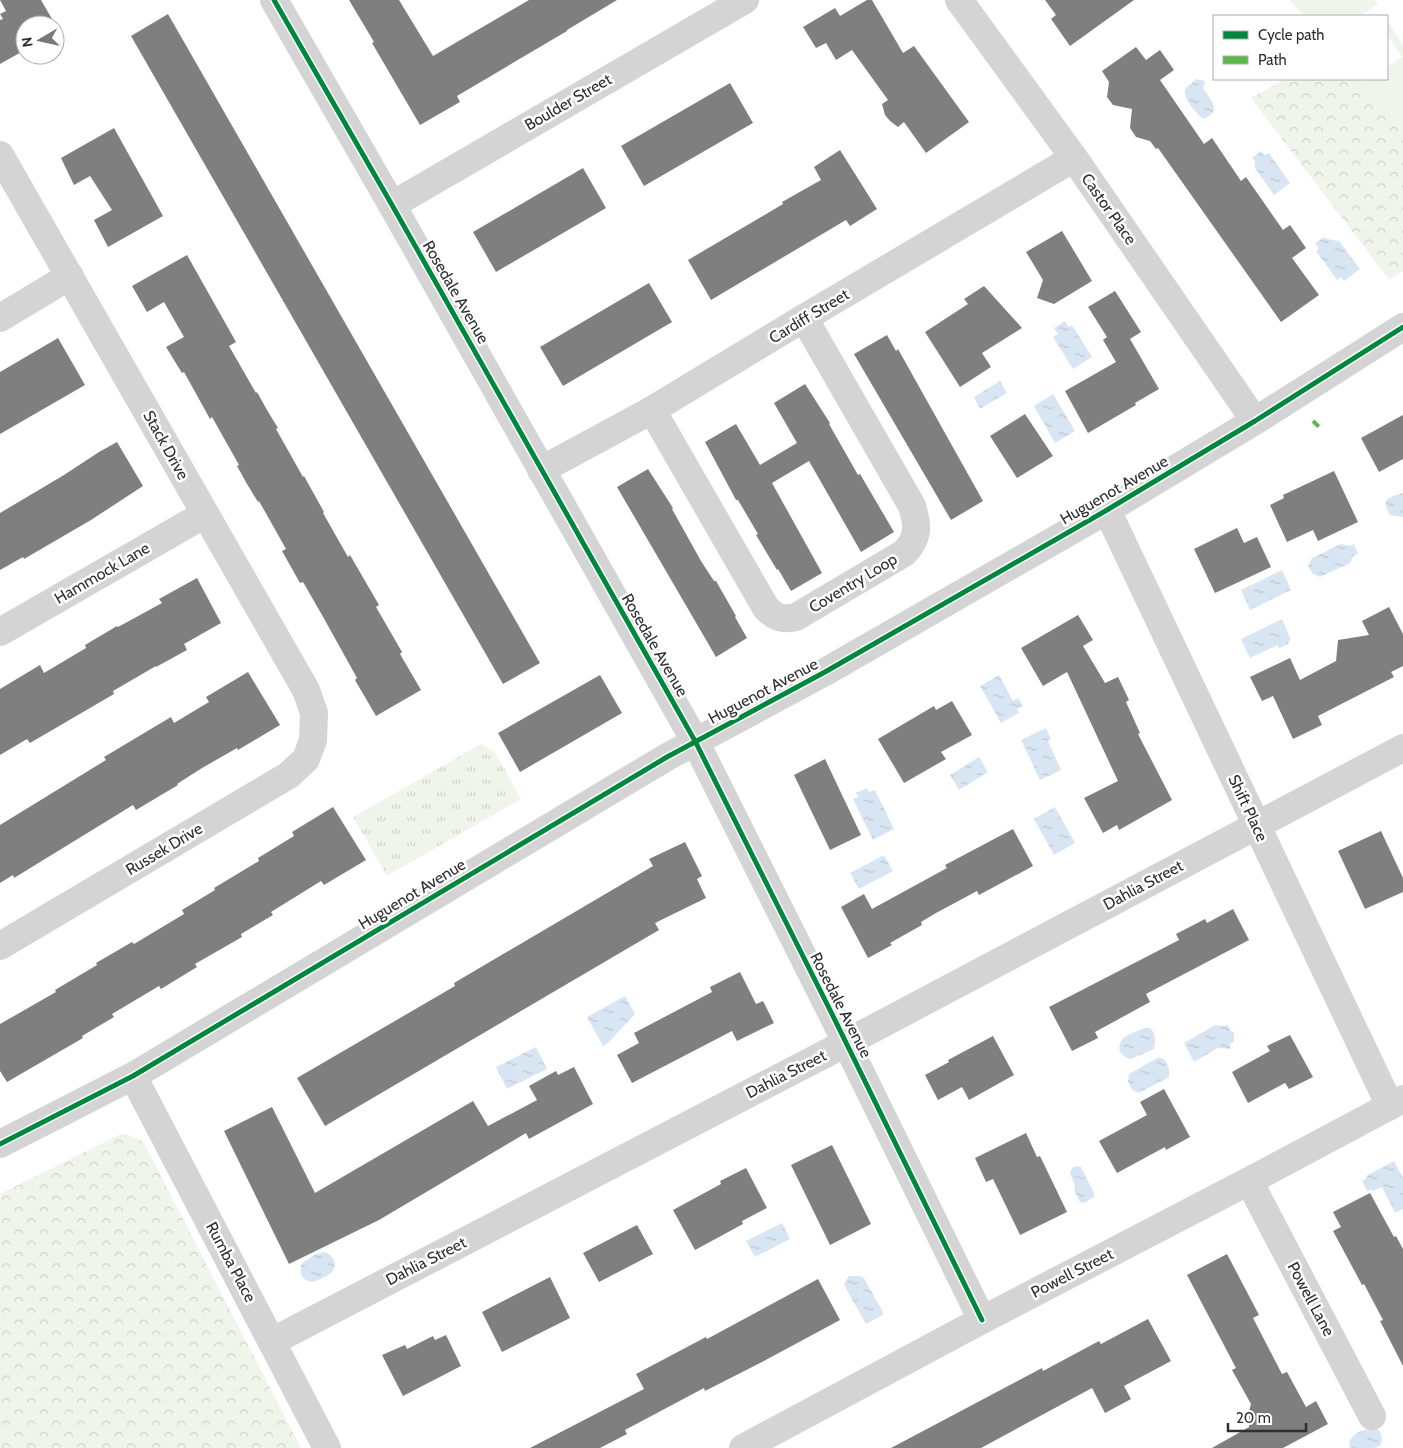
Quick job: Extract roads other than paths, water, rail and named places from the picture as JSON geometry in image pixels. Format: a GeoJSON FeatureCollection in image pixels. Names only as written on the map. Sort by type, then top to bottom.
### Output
{"type":"FeatureCollection","features":[{"type":"Feature","properties":{"kind":"street","name":"Rosedale Avenue"},"geometry":{"type":"LineString","coordinates":[[274,0],[695,741],[982,1320]]}},
{"type":"Feature","properties":{"kind":"street","name":"Boulder Street"},"geometry":{"type":"LineString","coordinates":[[392,205],[745,0]]}},
{"type":"Feature","properties":{"kind":"street","name":"Castor Place"},"geometry":{"type":"LineString","coordinates":[[960,0],[1074,158],[1255,421]]}},
{"type":"Feature","properties":{"kind":"street","name":"Stack Drive"},"geometry":{"type":"LineString","coordinates":[[0,155],[306,690],[314,713],[314,740]]}},
{"type":"Feature","properties":{"kind":"street","name":"Cardiff Street"},"geometry":{"type":"LineString","coordinates":[[542,470],[652,410],[1074,158]]}},
{"type":"Feature","properties":{"kind":"street"},"geometry":{"type":"LineString","coordinates":[[0,318],[70,276]]}},
{"type":"Feature","properties":{"kind":"street","name":"Coventry Loop"},"geometry":{"type":"LineString","coordinates":[[652,410],[766,608],[780,619],[796,617],[904,553],[912,545],[916,535],[917,521],[912,506],[804,318]]}},
{"type":"Feature","properties":{"kind":"street","name":"Huguenot Avenue"},"geometry":{"type":"LineString","coordinates":[[0,1144],[133,1076],[695,741],[825,672],[1107,510],[1255,421],[1403,327]]}},
{"type":"Feature","properties":{"kind":"street","name":"Shift Place"},"geometry":{"type":"LineString","coordinates":[[1107,510],[1256,825],[1396,1103]]}},
{"type":"Feature","properties":{"kind":"street","name":"Hammock Lane"},"geometry":{"type":"LineString","coordinates":[[0,632],[205,514]]}},
{"type":"Feature","properties":{"kind":"street","name":"Russek Drive"},"geometry":{"type":"LineString","coordinates":[[0,946],[289,775],[306,759],[314,740]]}},
{"type":"Feature","properties":{"kind":"street","name":"Dahlia Street"},"geometry":{"type":"LineString","coordinates":[[272,1341],[846,1043],[1403,748]]}},
{"type":"Feature","properties":{"kind":"street","name":"Rumba Place"},"geometry":{"type":"LineString","coordinates":[[133,1076],[327,1448]]}},
{"type":"Feature","properties":{"kind":"street","name":"Powell Street"},"geometry":{"type":"LineString","coordinates":[[743,1448],[982,1320],[1396,1103]]}},
{"type":"Feature","properties":{"kind":"street","name":"Powell Lane"},"geometry":{"type":"LineString","coordinates":[[1249,1181],[1372,1416]]}},
{"type":"Feature","properties":{"kind":"water"},"geometry":{"type":"Polygon","coordinates":[[[1196,79],[1205,81],[1203,89],[1214,105],[1213,113],[1203,119],[1191,106],[1185,94],[1187,88],[1196,79]]]}},
{"type":"Feature","properties":{"kind":"water"},"geometry":{"type":"Polygon","coordinates":[[[1261,151],[1264,155],[1269,153],[1290,183],[1274,195],[1255,168],[1255,161],[1252,158],[1261,151]]]}},
{"type":"Feature","properties":{"kind":"water"},"geometry":{"type":"Polygon","coordinates":[[[1325,237],[1339,241],[1360,269],[1344,281],[1341,277],[1337,280],[1316,251],[1319,249],[1315,243],[1325,237]]]}},
{"type":"Feature","properties":{"kind":"water"},"geometry":{"type":"Polygon","coordinates":[[[1065,321],[1069,327],[1072,325],[1092,357],[1073,369],[1053,337],[1058,334],[1054,328],[1065,321]]]}},
{"type":"Feature","properties":{"kind":"water"},"geometry":{"type":"Polygon","coordinates":[[[1000,381],[1007,393],[980,409],[974,397],[1000,381]]]}},
{"type":"Feature","properties":{"kind":"water"},"geometry":{"type":"Polygon","coordinates":[[[1053,394],[1075,431],[1055,443],[1034,406],[1053,394]]]}},
{"type":"Feature","properties":{"kind":"water"},"geometry":{"type":"Polygon","coordinates":[[[1403,493],[1403,517],[1390,515],[1386,502],[1390,498],[1403,493]]]}},
{"type":"Feature","properties":{"kind":"water"},"geometry":{"type":"Polygon","coordinates":[[[1341,544],[1350,546],[1354,544],[1358,554],[1354,555],[1350,563],[1320,577],[1313,574],[1308,566],[1312,558],[1341,544]]]}},
{"type":"Feature","properties":{"kind":"water"},"geometry":{"type":"Polygon","coordinates":[[[1282,570],[1291,590],[1250,610],[1241,590],[1282,570]]]}},
{"type":"Feature","properties":{"kind":"water"},"geometry":{"type":"Polygon","coordinates":[[[1282,619],[1291,640],[1288,642],[1289,644],[1279,648],[1278,645],[1250,658],[1241,639],[1282,619]]]}},
{"type":"Feature","properties":{"kind":"water"},"geometry":{"type":"Polygon","coordinates":[[[999,675],[1013,701],[1018,698],[1023,706],[1017,709],[1019,713],[1001,723],[980,686],[999,675]]]}},
{"type":"Feature","properties":{"kind":"water"},"geometry":{"type":"Polygon","coordinates":[[[1046,728],[1051,739],[1048,741],[1061,770],[1040,780],[1021,740],[1046,728]]]}},
{"type":"Feature","properties":{"kind":"water"},"geometry":{"type":"Polygon","coordinates":[[[979,757],[988,772],[959,790],[950,775],[979,757]]]}},
{"type":"Feature","properties":{"kind":"water"},"geometry":{"type":"Polygon","coordinates":[[[867,788],[869,792],[875,790],[894,829],[873,840],[853,799],[859,797],[856,793],[867,788]]]}},
{"type":"Feature","properties":{"kind":"water"},"geometry":{"type":"Polygon","coordinates":[[[1055,807],[1075,843],[1054,855],[1034,819],[1055,807]]]}},
{"type":"Feature","properties":{"kind":"water"},"geometry":{"type":"Polygon","coordinates":[[[884,855],[893,871],[859,889],[850,873],[884,855]]]}},
{"type":"Feature","properties":{"kind":"water"},"geometry":{"type":"Polygon","coordinates":[[[625,996],[635,1014],[603,1046],[587,1017],[625,996]]]}},
{"type":"Feature","properties":{"kind":"water"},"geometry":{"type":"Polygon","coordinates":[[[1215,1025],[1228,1025],[1230,1031],[1234,1032],[1234,1042],[1230,1044],[1230,1049],[1218,1048],[1194,1062],[1184,1043],[1215,1025]]]}},
{"type":"Feature","properties":{"kind":"water"},"geometry":{"type":"Polygon","coordinates":[[[1144,1028],[1150,1028],[1154,1035],[1154,1049],[1131,1059],[1127,1058],[1121,1053],[1119,1047],[1122,1040],[1144,1028]]]}},
{"type":"Feature","properties":{"kind":"water"},"geometry":{"type":"Polygon","coordinates":[[[536,1047],[547,1069],[507,1089],[496,1067],[536,1047]]]}},
{"type":"Feature","properties":{"kind":"water"},"geometry":{"type":"Polygon","coordinates":[[[1159,1057],[1165,1060],[1169,1069],[1169,1077],[1139,1093],[1132,1090],[1128,1081],[1129,1074],[1159,1057]]]}},
{"type":"Feature","properties":{"kind":"water"},"geometry":{"type":"Polygon","coordinates":[[[1394,1161],[1403,1178],[1403,1209],[1395,1213],[1382,1187],[1373,1191],[1371,1189],[1367,1191],[1362,1181],[1367,1178],[1366,1176],[1394,1161]]]}},
{"type":"Feature","properties":{"kind":"water"},"geometry":{"type":"Polygon","coordinates":[[[1081,1167],[1094,1193],[1094,1197],[1084,1203],[1080,1202],[1074,1190],[1075,1186],[1070,1173],[1072,1168],[1081,1167]]]}},
{"type":"Feature","properties":{"kind":"water"},"geometry":{"type":"Polygon","coordinates":[[[782,1223],[790,1239],[755,1257],[746,1241],[782,1223]]]}},
{"type":"Feature","properties":{"kind":"water"},"geometry":{"type":"Polygon","coordinates":[[[324,1252],[334,1259],[334,1269],[328,1275],[313,1282],[306,1280],[301,1273],[302,1263],[316,1254],[324,1252]]]}},
{"type":"Feature","properties":{"kind":"water"},"geometry":{"type":"Polygon","coordinates":[[[849,1276],[864,1278],[884,1314],[866,1324],[844,1285],[849,1276]]]}},
{"type":"Feature","properties":{"kind":"water"},"geometry":{"type":"Polygon","coordinates":[[[1376,1428],[1381,1435],[1381,1445],[1375,1448],[1349,1448],[1352,1437],[1365,1430],[1376,1428]]]}}]}
